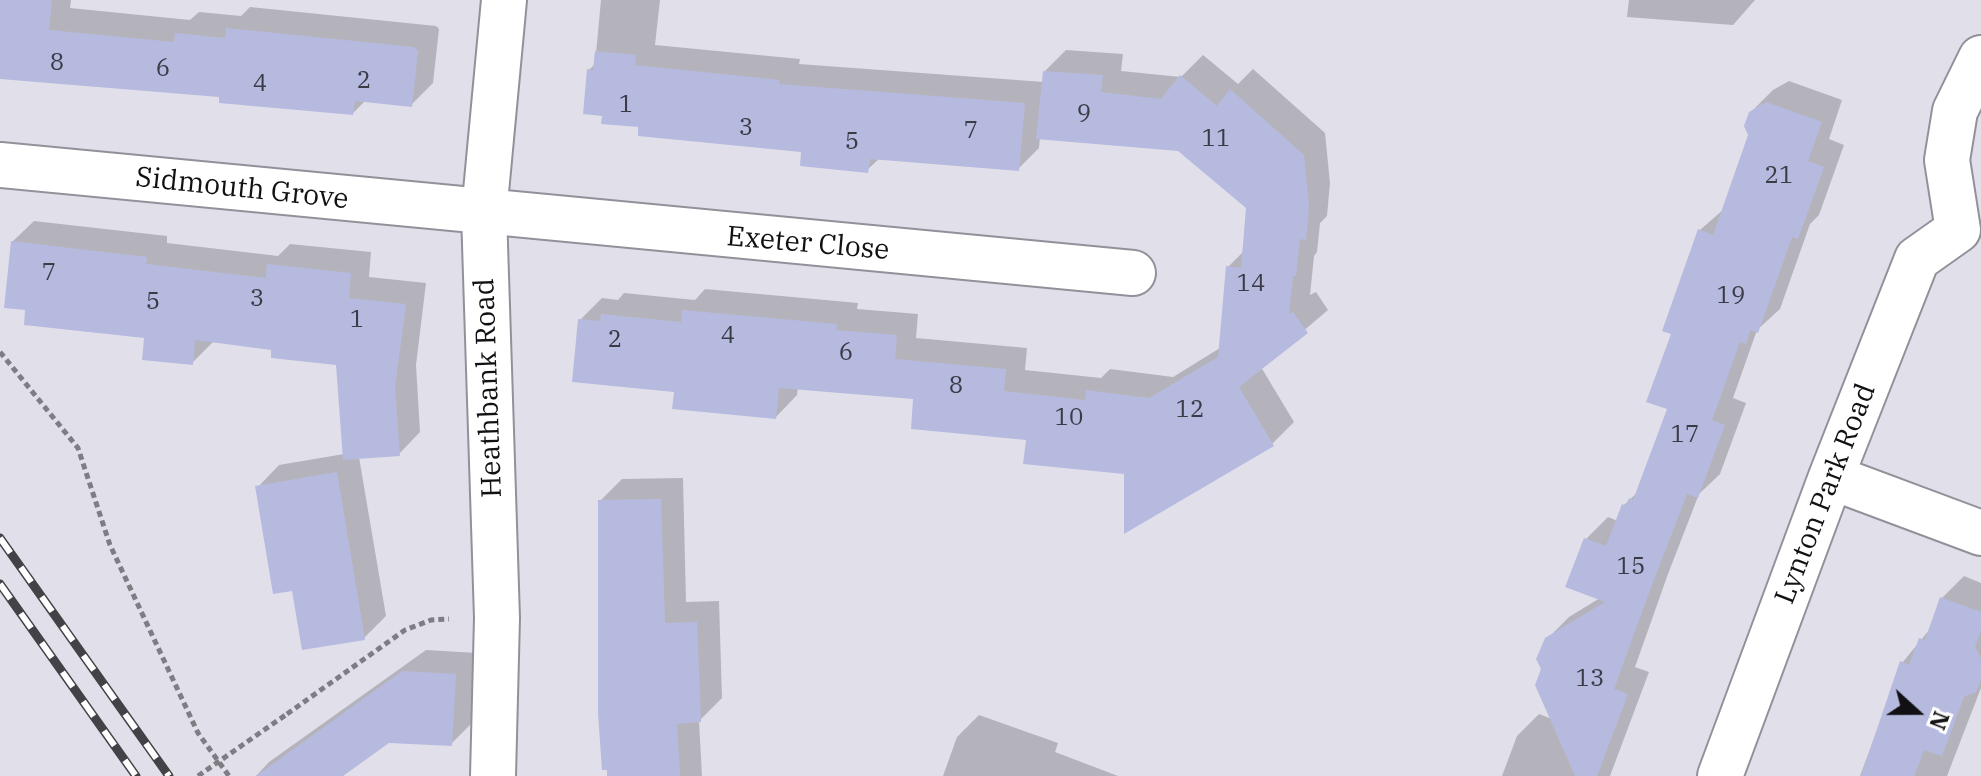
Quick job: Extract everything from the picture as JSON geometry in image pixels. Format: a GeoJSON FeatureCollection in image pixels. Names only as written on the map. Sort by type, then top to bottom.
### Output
{"type":"FeatureCollection","features":[{"type":"Feature","properties":{"kind":"street","name":"Heathbank Road"},"geometry":{"type":"LineString","coordinates":[[493,776],[497,618],[484,213],[504,0]]}},
{"type":"Feature","properties":{"kind":"street","name":"Lynton Park Road"},"geometry":{"type":"LineString","coordinates":[[1720,776],[1831,477],[1917,259],[1958,230],[1947,160],[1955,111],[1981,58]]}},
{"type":"Feature","properties":{"kind":"street","name":"Sidmouth Grove"},"geometry":{"type":"LineString","coordinates":[[0,165],[484,213]]}},
{"type":"Feature","properties":{"kind":"street","name":"Exeter Close"},"geometry":{"type":"LineString","coordinates":[[484,213],[1133,273]]}},
{"type":"Feature","properties":{"kind":"street"},"geometry":{"type":"LineString","coordinates":[[1831,477],[1981,533]]}},
{"type":"Feature","properties":{"kind":"path"},"geometry":{"type":"LineString","coordinates":[[0,352],[78,448],[110,545],[198,733],[229,776]]}},
{"type":"Feature","properties":{"kind":"path"},"geometry":{"type":"LineString","coordinates":[[198,776],[405,630],[431,620],[457,619]]}},
{"type":"Feature","properties":{"kind":"building"},"geometry":{"type":"Polygon","coordinates":[[[0,0],[52,0],[49,30],[174,42],[175,33],[225,38],[226,28],[414,47],[418,51],[412,107],[355,101],[353,115],[219,103],[219,97],[0,79],[0,0]]]}},
{"type":"Feature","properties":{"kind":"building"},"geometry":{"type":"Polygon","coordinates":[[[595,51],[636,55],[635,65],[780,80],[779,84],[1025,103],[1019,171],[870,159],[868,173],[800,166],[801,152],[638,136],[638,127],[601,124],[602,116],[583,114],[587,69],[593,70],[595,51]]]}},
{"type":"Feature","properties":{"kind":"building"},"geometry":{"type":"Polygon","coordinates":[[[1043,71],[1103,75],[1101,92],[1161,99],[1180,75],[1217,106],[1230,89],[1304,155],[1309,206],[1306,240],[1300,239],[1289,314],[1293,312],[1308,333],[1239,387],[1274,446],[1124,534],[1124,474],[1023,464],[1026,440],[911,429],[913,399],[779,388],[776,419],[672,409],[674,392],[572,382],[578,319],[600,321],[601,314],[681,322],[682,310],[837,324],[836,330],[897,335],[895,359],[1006,369],[1004,391],[1085,400],[1086,390],[1149,398],[1218,357],[1226,266],[1241,268],[1246,208],[1178,151],[1036,139],[1043,71]]]}},
{"type":"Feature","properties":{"kind":"building"},"geometry":{"type":"Polygon","coordinates":[[[1766,102],[1822,122],[1808,161],[1824,167],[1798,239],[1792,237],[1758,333],[1750,330],[1746,344],[1740,342],[1712,420],[1725,425],[1698,498],[1687,494],[1647,598],[1614,689],[1628,694],[1597,776],[1575,776],[1535,685],[1541,669],[1536,659],[1545,638],[1605,602],[1565,587],[1584,538],[1606,546],[1622,504],[1626,506],[1629,498],[1633,500],[1667,409],[1646,402],[1671,334],[1662,331],[1698,229],[1713,235],[1748,135],[1744,126],[1749,112],[1766,102]]]}},
{"type":"Feature","properties":{"kind":"building"},"geometry":{"type":"Polygon","coordinates":[[[11,241],[147,257],[146,264],[266,278],[267,264],[351,273],[349,298],[406,304],[395,387],[400,456],[343,460],[336,365],[271,358],[271,350],[195,340],[193,365],[142,360],[144,338],[24,325],[25,310],[4,308],[11,241]]]}},
{"type":"Feature","properties":{"kind":"building"},"geometry":{"type":"Polygon","coordinates":[[[337,472],[365,640],[302,650],[292,591],[273,594],[255,486],[337,472]]]}},
{"type":"Feature","properties":{"kind":"building"},"geometry":{"type":"Polygon","coordinates":[[[661,499],[665,623],[697,622],[701,722],[677,724],[680,776],[607,776],[607,770],[602,770],[598,713],[598,500],[661,499]]]}},
{"type":"Feature","properties":{"kind":"building"},"geometry":{"type":"Polygon","coordinates":[[[1940,597],[1981,612],[1981,631],[1975,646],[1981,659],[1981,680],[1976,692],[1964,697],[1942,756],[1924,750],[1914,776],[1861,776],[1900,661],[1909,665],[1919,638],[1925,640],[1940,597]]]}},
{"type":"Feature","properties":{"kind":"building"},"geometry":{"type":"Polygon","coordinates":[[[402,671],[456,674],[452,746],[389,743],[343,776],[256,776],[402,671]]]}},
{"type":"Feature","properties":{"kind":"railway"},"geometry":{"type":"LineString","coordinates":[[0,538],[169,776]]}},
{"type":"Feature","properties":{"kind":"railway"},"geometry":{"type":"LineString","coordinates":[[0,584],[136,776]]}}]}
